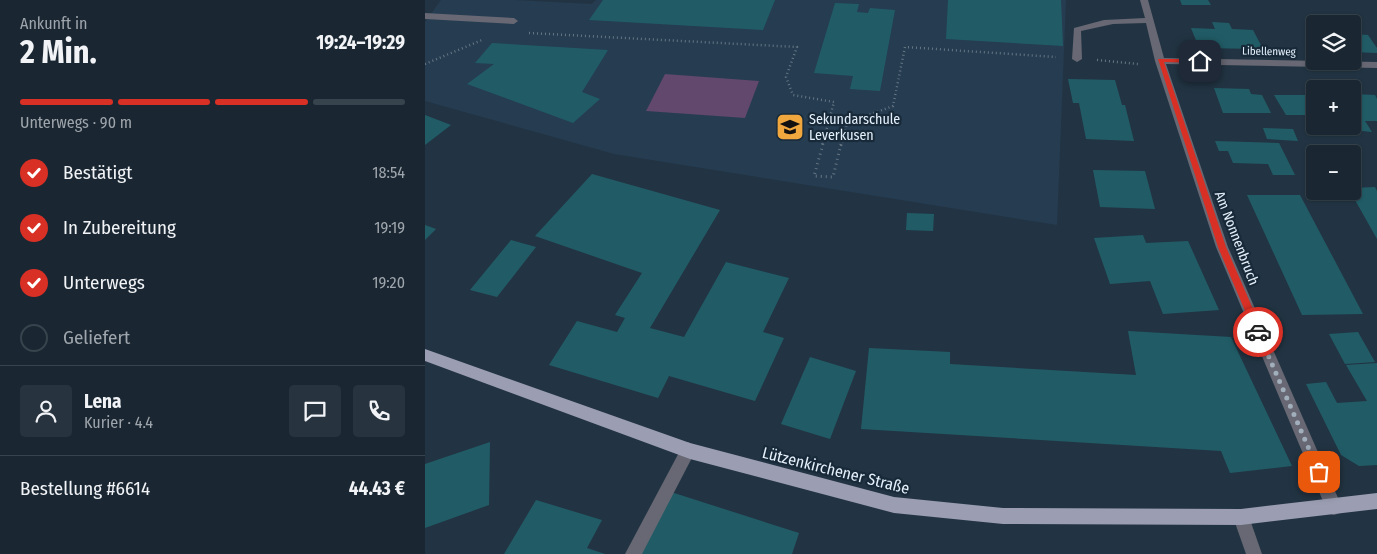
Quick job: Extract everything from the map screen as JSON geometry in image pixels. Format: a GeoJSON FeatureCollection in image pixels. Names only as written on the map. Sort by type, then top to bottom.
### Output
{"type":"FeatureCollection","features":[{"type":"Feature","properties":{"kind":"main road","name":"Lützenkirchener Straße"},"geometry":{"type":"LineString","coordinates":[[425,355],[688,450],[894,505],[1003,516],[1241,517],[1377,501]]}},
{"type":"Feature","properties":{"kind":"street","name":"Am Nonnenbruch"},"geometry":{"type":"LineString","coordinates":[[1144,0],[1160,60],[1222,247],[1334,507]]}},
{"type":"Feature","properties":{"kind":"street"},"geometry":{"type":"LineString","coordinates":[[425,16],[514,21]]}},
{"type":"Feature","properties":{"kind":"street"},"geometry":{"type":"LineString","coordinates":[[1077,59],[1077,30],[1088,25],[1109,22],[1149,21]]}},
{"type":"Feature","properties":{"kind":"street","name":"Libellenweg"},"geometry":{"type":"LineString","coordinates":[[1160,60],[1377,65]]}},
{"type":"Feature","properties":{"kind":"street"},"geometry":{"type":"LineString","coordinates":[[633,554],[688,450]]}},
{"type":"Feature","properties":{"kind":"street"},"geometry":{"type":"LineString","coordinates":[[1241,517],[1254,554]]}},
{"type":"Feature","properties":{"kind":"path"},"geometry":{"type":"LineString","coordinates":[[625,39],[797,47],[786,78],[793,95],[834,102],[814,176],[833,177],[847,122],[893,106],[905,47],[1129,63]]}},
{"type":"Feature","properties":{"kind":"shaded area","name":"Sekundarschule Leverkusen"},"geometry":{"type":"Polygon","coordinates":[[[441,0],[515,0],[592,4],[596,0],[1066,0],[1057,225],[614,154],[425,101],[425,22],[441,0]]]}},
{"type":"Feature","properties":{"kind":"shaded area"},"geometry":{"type":"Polygon","coordinates":[[[665,74],[759,81],[745,118],[646,111],[665,74]]]}},
{"type":"Feature","properties":{"kind":"building"},"geometry":{"type":"Polygon","coordinates":[[[603,0],[775,0],[763,30],[589,20],[603,0]]]}},
{"type":"Feature","properties":{"kind":"building"},"geometry":{"type":"Polygon","coordinates":[[[948,0],[1061,0],[1063,46],[946,39],[948,0]]]}},
{"type":"Feature","properties":{"kind":"building"},"geometry":{"type":"Polygon","coordinates":[[[1180,0],[1208,0],[1211,5],[1182,5],[1180,0]]]}},
{"type":"Feature","properties":{"kind":"building"},"geometry":{"type":"Polygon","coordinates":[[[835,3],[859,4],[857,12],[868,13],[870,8],[895,10],[880,91],[850,89],[853,76],[814,73],[835,3]]]}},
{"type":"Feature","properties":{"kind":"building"},"geometry":{"type":"Polygon","coordinates":[[[1212,22],[1229,23],[1232,29],[1253,30],[1263,49],[1199,48],[1191,28],[1215,29],[1212,22]]]}},
{"type":"Feature","properties":{"kind":"building"},"geometry":{"type":"Polygon","coordinates":[[[1361,34],[1368,35],[1377,48],[1377,53],[1361,52],[1361,34]]]}},
{"type":"Feature","properties":{"kind":"building"},"geometry":{"type":"Polygon","coordinates":[[[492,43],[608,50],[582,92],[600,99],[573,123],[467,84],[494,64],[475,63],[492,43]]]}},
{"type":"Feature","properties":{"kind":"building"},"geometry":{"type":"Polygon","coordinates":[[[1068,79],[1115,80],[1122,105],[1125,105],[1134,141],[1086,139],[1079,103],[1073,103],[1068,79]]]}},
{"type":"Feature","properties":{"kind":"building"},"geometry":{"type":"Polygon","coordinates":[[[1214,88],[1249,89],[1251,94],[1262,95],[1271,113],[1223,113],[1214,88]]]}},
{"type":"Feature","properties":{"kind":"building"},"geometry":{"type":"Polygon","coordinates":[[[1361,94],[1375,95],[1377,99],[1377,121],[1365,121],[1372,132],[1361,131],[1361,94]]]}},
{"type":"Feature","properties":{"kind":"building"},"geometry":{"type":"Polygon","coordinates":[[[1274,95],[1306,95],[1306,115],[1286,115],[1274,95]]]}},
{"type":"Feature","properties":{"kind":"building"},"geometry":{"type":"Polygon","coordinates":[[[425,115],[451,125],[425,145],[425,115]]]}},
{"type":"Feature","properties":{"kind":"building"},"geometry":{"type":"Polygon","coordinates":[[[1263,128],[1293,129],[1298,141],[1267,139],[1263,128]]]}},
{"type":"Feature","properties":{"kind":"building"},"geometry":{"type":"Polygon","coordinates":[[[1215,141],[1279,143],[1295,175],[1273,175],[1268,164],[1233,163],[1228,151],[1219,151],[1215,141]]]}},
{"type":"Feature","properties":{"kind":"building"},"geometry":{"type":"Polygon","coordinates":[[[1093,170],[1145,171],[1155,209],[1100,207],[1093,170]]]}},
{"type":"Feature","properties":{"kind":"building"},"geometry":{"type":"Polygon","coordinates":[[[592,174],[720,210],[650,328],[684,337],[726,262],[789,278],[763,332],[784,338],[755,401],[669,376],[658,398],[549,365],[577,321],[617,332],[625,318],[615,315],[642,273],[535,236],[592,174]]]}},
{"type":"Feature","properties":{"kind":"building"},"geometry":{"type":"Polygon","coordinates":[[[1375,187],[1377,191],[1377,239],[1355,200],[1361,200],[1361,188],[1375,187]]]}},
{"type":"Feature","properties":{"kind":"building"},"geometry":{"type":"Polygon","coordinates":[[[1247,195],[1300,195],[1363,314],[1302,315],[1247,195]]]}},
{"type":"Feature","properties":{"kind":"building"},"geometry":{"type":"Polygon","coordinates":[[[907,213],[934,214],[933,231],[906,230],[907,213]]]}},
{"type":"Feature","properties":{"kind":"building"},"geometry":{"type":"Polygon","coordinates":[[[425,225],[436,229],[425,240],[425,225]]]}},
{"type":"Feature","properties":{"kind":"building"},"geometry":{"type":"Polygon","coordinates":[[[1143,235],[1146,243],[1188,241],[1219,310],[1163,314],[1150,281],[1110,284],[1094,238],[1143,235]]]}},
{"type":"Feature","properties":{"kind":"building"},"geometry":{"type":"Polygon","coordinates":[[[511,240],[536,247],[497,297],[470,290],[511,240]]]}},
{"type":"Feature","properties":{"kind":"building"},"geometry":{"type":"Polygon","coordinates":[[[1128,331],[1231,337],[1292,466],[1230,473],[1221,451],[861,429],[869,348],[950,352],[950,364],[1136,375],[1128,331]]]}},
{"type":"Feature","properties":{"kind":"building"},"geometry":{"type":"Polygon","coordinates":[[[1358,332],[1375,362],[1345,364],[1329,334],[1358,332]]]}},
{"type":"Feature","properties":{"kind":"building"},"geometry":{"type":"Polygon","coordinates":[[[810,357],[856,371],[830,439],[781,424],[810,357]]]}},
{"type":"Feature","properties":{"kind":"building"},"geometry":{"type":"Polygon","coordinates":[[[1377,363],[1377,465],[1359,466],[1341,455],[1306,384],[1326,382],[1337,403],[1367,401],[1346,365],[1377,363]]]}},
{"type":"Feature","properties":{"kind":"building"},"geometry":{"type":"Polygon","coordinates":[[[490,442],[489,505],[425,528],[425,464],[490,442]]]}},
{"type":"Feature","properties":{"kind":"building"},"geometry":{"type":"Polygon","coordinates":[[[671,492],[799,533],[792,554],[640,554],[671,492]]]}},
{"type":"Feature","properties":{"kind":"building"},"geometry":{"type":"Polygon","coordinates":[[[536,500],[602,520],[587,548],[605,554],[504,554],[536,500]]]}},
{"type":"Feature","properties":{"kind":"way so far"},"geometry":{"type":"LineString","coordinates":[[1258,332],[1319,472]]}},
{"type":"Feature","properties":{"kind":"place","name":"Sekundarschule Leverkusen"},"geometry":{"type":"Point","coordinates":[790,127]}},
{"type":"Feature","properties":{"kind":"route"},"geometry":{"type":"LineString","coordinates":[[1200,61],[1160,60],[1222,247],[1258,332]]}}]}
